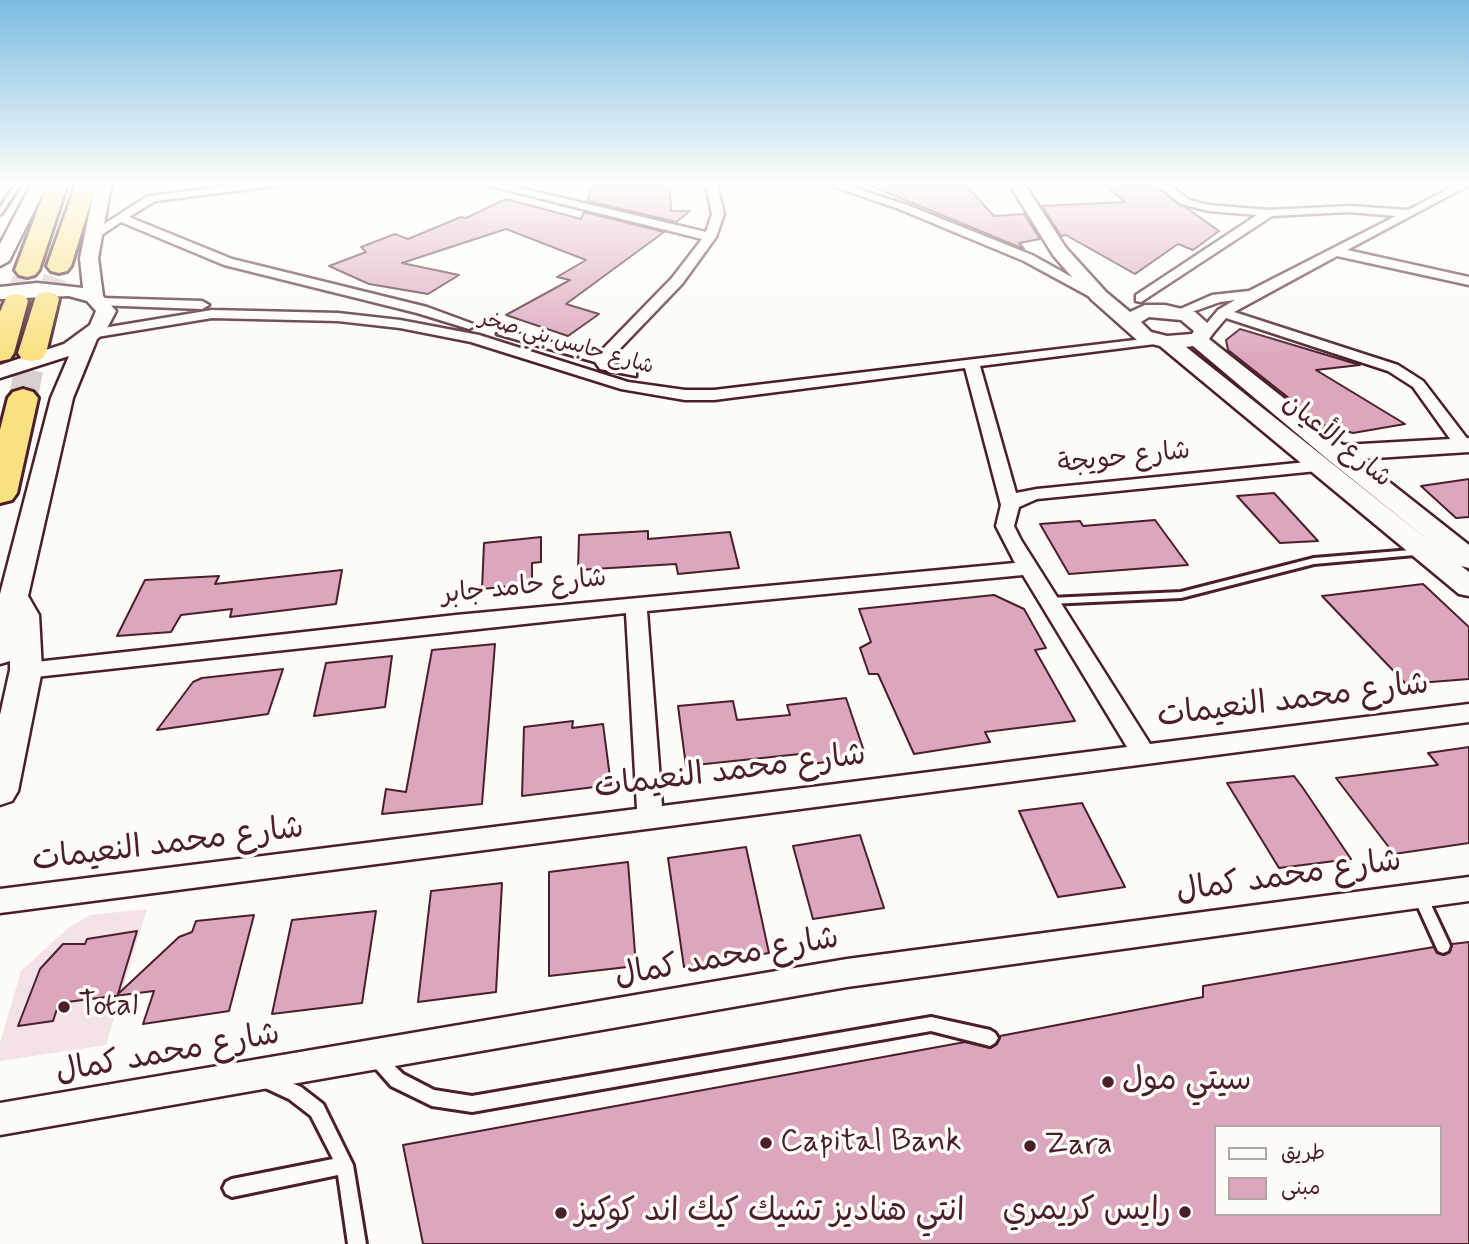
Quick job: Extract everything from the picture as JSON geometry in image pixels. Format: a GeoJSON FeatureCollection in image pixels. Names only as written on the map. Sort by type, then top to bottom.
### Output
{"type":"FeatureCollection","features":[{"type":"Feature","properties":{"kind":"highway"},"geometry":{"type":"LineString","coordinates":[[27,270],[37,243]]}},
{"type":"Feature","properties":{"kind":"highway"},"geometry":{"type":"LineString","coordinates":[[59,266],[65,243]]}},
{"type":"Feature","properties":{"kind":"highway"},"geometry":{"type":"LineString","coordinates":[[0,352],[8,297]]}},
{"type":"Feature","properties":{"kind":"highway"},"geometry":{"type":"LineString","coordinates":[[32,353],[47,299]]}},
{"type":"Feature","properties":{"kind":"highway"},"geometry":{"type":"LineString","coordinates":[[0,493],[34,389]]}},
{"type":"Feature","properties":{"kind":"street"},"geometry":{"type":"LineString","coordinates":[[0,261],[9,243]]}},
{"type":"Feature","properties":{"kind":"street"},"geometry":{"type":"LineString","coordinates":[[0,791],[13,662],[24,615],[15,597],[34,389],[89,336],[105,316],[97,299],[89,258],[92,243]]}},
{"type":"Feature","properties":{"kind":"street","name":"شارع حابس بني صخر"},"geometry":{"type":"LineString","coordinates":[[182,243],[228,262],[422,310],[601,359],[605,366],[672,380],[710,381],[1147,333]]}},
{"type":"Feature","properties":{"kind":"street"},"geometry":{"type":"LineString","coordinates":[[601,359],[677,281],[705,243]]}},
{"type":"Feature","properties":{"kind":"street"},"geometry":{"type":"LineString","coordinates":[[991,243],[1028,258],[1099,296]]}},
{"type":"Feature","properties":{"kind":"street","name":"شارع الأعيان"},"geometry":{"type":"LineString","coordinates":[[1054,243],[1099,296],[1147,333],[1469,559]]}},
{"type":"Feature","properties":{"kind":"street","name":"شارع الأعيان"},"geometry":{"type":"LineString","coordinates":[[1067,243],[1098,275],[1202,325],[1201,337],[1326,459],[1469,587]]}},
{"type":"Feature","properties":{"kind":"street"},"geometry":{"type":"LineString","coordinates":[[1141,298],[1224,243]]}},
{"type":"Feature","properties":{"kind":"street"},"geometry":{"type":"LineString","coordinates":[[1258,292],[1217,298],[1171,312],[1145,311],[1147,333],[1201,337],[1223,313],[1353,243]]}},
{"type":"Feature","properties":{"kind":"street"},"geometry":{"type":"LineString","coordinates":[[1028,258],[1059,251]]}},
{"type":"Feature","properties":{"kind":"street"},"geometry":{"type":"LineString","coordinates":[[1337,252],[1469,281]]}},
{"type":"Feature","properties":{"kind":"street"},"geometry":{"type":"LineString","coordinates":[[0,272],[12,280],[43,280],[60,276],[89,258]]}},
{"type":"Feature","properties":{"kind":"street"},"geometry":{"type":"LineString","coordinates":[[8,297],[55,289],[97,299]]}},
{"type":"Feature","properties":{"kind":"street","name":"شارع حابس بني صخر"},"geometry":{"type":"LineString","coordinates":[[97,299],[323,307],[455,321]]}},
{"type":"Feature","properties":{"kind":"street"},"geometry":{"type":"LineString","coordinates":[[1223,313],[1393,368],[1418,384],[1466,446]]}},
{"type":"Feature","properties":{"kind":"street","name":"شارع حابس بني صخر"},"geometry":{"type":"LineString","coordinates":[[89,336],[212,314],[349,318],[474,338],[615,383],[685,395],[741,393],[971,362],[1147,333]]}},
{"type":"Feature","properties":{"kind":"street"},"geometry":{"type":"LineString","coordinates":[[0,372],[50,357],[89,336]]}},
{"type":"Feature","properties":{"kind":"street"},"geometry":{"type":"LineString","coordinates":[[971,362],[1010,505],[1005,526],[1144,755]]}},
{"type":"Feature","properties":{"kind":"street"},"geometry":{"type":"LineString","coordinates":[[1326,459],[1466,446]]}},
{"type":"Feature","properties":{"kind":"street","name":"شارع حويجة"},"geometry":{"type":"LineString","coordinates":[[1010,505],[1019,498],[1037,494],[1326,459]]}},
{"type":"Feature","properties":{"kind":"street","name":"شارع حامد جابر"},"geometry":{"type":"LineString","coordinates":[[13,662],[1029,568]]}},
{"type":"Feature","properties":{"kind":"street"},"geometry":{"type":"LineString","coordinates":[[636,605],[650,816]]}},
{"type":"Feature","properties":{"kind":"street","name":"شارع محمد النعيمات"},"geometry":{"type":"LineString","coordinates":[[0,901],[1469,713]]}},
{"type":"Feature","properties":{"kind":"street","name":"شارع محمد كمال"},"geometry":{"type":"LineString","coordinates":[[0,1119],[847,973],[1469,889]]}},
{"type":"Feature","properties":{"kind":"lane"},"geometry":{"type":"LineString","coordinates":[[1049,601],[1181,595],[1314,561],[1427,552]]}},
{"type":"Feature","properties":{"kind":"lane"},"geometry":{"type":"LineString","coordinates":[[1420,896],[1443,946]]}},
{"type":"Feature","properties":{"kind":"lane"},"geometry":{"type":"LineString","coordinates":[[373,1055],[397,1080],[432,1098],[472,1104],[931,1024],[990,1038]]}},
{"type":"Feature","properties":{"kind":"lane"},"geometry":{"type":"LineString","coordinates":[[256,1075],[295,1093],[317,1110],[345,1164],[356,1244]]}},
{"type":"Feature","properties":{"kind":"lane"},"geometry":{"type":"LineString","coordinates":[[232,1188],[345,1164]]}},
{"type":"Feature","properties":{"kind":"shaded area","name":"Total"},"geometry":{"type":"Polygon","coordinates":[[[147,909],[106,1045],[0,1061],[0,1043],[21,971],[68,928],[90,915],[147,909]]]}},
{"type":"Feature","properties":{"kind":"building"},"geometry":{"type":"Polygon","coordinates":[[[371,243],[463,243],[402,263],[459,275],[428,294],[369,284],[329,266],[366,252],[361,247],[371,243]]]}},
{"type":"Feature","properties":{"kind":"building"},"geometry":{"type":"Polygon","coordinates":[[[542,243],[649,243],[566,304],[599,314],[568,336],[506,315],[570,280],[557,277],[586,260],[542,243]]]}},
{"type":"Feature","properties":{"kind":"building"},"geometry":{"type":"Polygon","coordinates":[[[1080,243],[1203,243],[1193,250],[1178,244],[1135,274],[1080,243]]]}},
{"type":"Feature","properties":{"kind":"building"},"geometry":{"type":"Polygon","coordinates":[[[1240,329],[1360,365],[1316,370],[1405,424],[1353,433],[1323,425],[1228,350],[1226,340],[1240,329]]]}},
{"type":"Feature","properties":{"kind":"building"},"geometry":{"type":"Polygon","coordinates":[[[1469,479],[1469,517],[1456,518],[1421,486],[1469,479]]]}},
{"type":"Feature","properties":{"kind":"building"},"geometry":{"type":"Polygon","coordinates":[[[1274,493],[1318,541],[1280,543],[1237,496],[1274,493]]]}},
{"type":"Feature","properties":{"kind":"building"},"geometry":{"type":"Polygon","coordinates":[[[1155,520],[1188,565],[1069,574],[1040,524],[1080,521],[1083,526],[1155,520]]]}},
{"type":"Feature","properties":{"kind":"building"},"geometry":{"type":"Polygon","coordinates":[[[648,531],[648,539],[730,532],[739,568],[678,574],[676,564],[578,570],[579,535],[648,531]]]}},
{"type":"Feature","properties":{"kind":"building"},"geometry":{"type":"Polygon","coordinates":[[[541,537],[541,562],[532,563],[532,584],[482,589],[484,543],[541,537]]]}},
{"type":"Feature","properties":{"kind":"building"},"geometry":{"type":"Polygon","coordinates":[[[342,570],[336,604],[230,617],[232,609],[181,615],[171,632],[117,636],[145,580],[219,576],[215,584],[342,570]]]}},
{"type":"Feature","properties":{"kind":"building"},"geometry":{"type":"Polygon","coordinates":[[[1423,584],[1469,627],[1469,679],[1406,684],[1322,596],[1423,584]]]}},
{"type":"Feature","properties":{"kind":"building"},"geometry":{"type":"Polygon","coordinates":[[[994,595],[1024,609],[1046,648],[1035,650],[1075,721],[985,732],[990,742],[914,754],[878,674],[869,674],[860,648],[871,642],[859,609],[994,595]]]}},
{"type":"Feature","properties":{"kind":"building"},"geometry":{"type":"Polygon","coordinates":[[[495,644],[482,804],[382,814],[386,789],[406,792],[432,650],[495,644]]]}},
{"type":"Feature","properties":{"kind":"building"},"geometry":{"type":"Polygon","coordinates":[[[392,656],[385,707],[314,716],[326,663],[392,656]]]}},
{"type":"Feature","properties":{"kind":"building"},"geometry":{"type":"Polygon","coordinates":[[[283,669],[268,714],[157,730],[193,682],[202,678],[283,669]]]}},
{"type":"Feature","properties":{"kind":"building"},"geometry":{"type":"Polygon","coordinates":[[[846,698],[866,757],[803,765],[800,754],[686,766],[678,706],[733,701],[737,720],[790,715],[787,705],[846,698]]]}},
{"type":"Feature","properties":{"kind":"building"},"geometry":{"type":"Polygon","coordinates":[[[573,721],[572,728],[603,724],[611,785],[522,796],[524,727],[573,721]]]}},
{"type":"Feature","properties":{"kind":"building"},"geometry":{"type":"Polygon","coordinates":[[[1469,747],[1469,843],[1394,854],[1336,778],[1438,765],[1428,753],[1469,747]]]}},
{"type":"Feature","properties":{"kind":"building"},"geometry":{"type":"Polygon","coordinates":[[[1294,776],[1351,859],[1279,868],[1227,783],[1294,776]]]}},
{"type":"Feature","properties":{"kind":"building"},"geometry":{"type":"Polygon","coordinates":[[[1082,803],[1125,887],[1058,897],[1019,811],[1082,803]]]}},
{"type":"Feature","properties":{"kind":"building"},"geometry":{"type":"Polygon","coordinates":[[[860,835],[884,908],[813,919],[793,846],[860,835]]]}},
{"type":"Feature","properties":{"kind":"building"},"geometry":{"type":"Polygon","coordinates":[[[746,847],[769,953],[684,967],[668,858],[746,847]]]}},
{"type":"Feature","properties":{"kind":"building"},"geometry":{"type":"Polygon","coordinates":[[[628,862],[636,966],[549,976],[549,872],[628,862]]]}},
{"type":"Feature","properties":{"kind":"building"},"geometry":{"type":"Polygon","coordinates":[[[502,883],[496,992],[418,1002],[431,891],[502,883]]]}},
{"type":"Feature","properties":{"kind":"building"},"geometry":{"type":"Polygon","coordinates":[[[376,911],[362,1003],[272,1014],[292,920],[376,911]]]}},
{"type":"Feature","properties":{"kind":"building"},"geometry":{"type":"Polygon","coordinates":[[[254,915],[229,1011],[143,1024],[154,991],[59,1003],[53,1021],[18,1026],[40,969],[63,944],[85,944],[87,939],[137,931],[118,994],[179,937],[192,932],[196,921],[254,915]]]}},
{"type":"Feature","properties":{"kind":"building","name":"سيتي مول"},"geometry":{"type":"Polygon","coordinates":[[[1469,942],[1469,1244],[423,1244],[403,1145],[965,1042],[991,1048],[997,1044],[1000,1036],[1203,997],[1203,986],[1434,947],[1437,953],[1444,955],[1450,952],[1452,944],[1469,942]]]}},
{"type":"Feature","properties":{"kind":"tunnel"},"geometry":{"type":"LineString","coordinates":[[47,299],[59,266]]}},
{"type":"Feature","properties":{"kind":"tunnel"},"geometry":{"type":"LineString","coordinates":[[16,301],[27,270]]}},
{"type":"Feature","properties":{"kind":"tunnel"},"geometry":{"type":"LineString","coordinates":[[23,398],[32,353]]}},
{"type":"Feature","properties":{"kind":"place","name":"Total"},"geometry":{"type":"Point","coordinates":[64,1007]}},
{"type":"Feature","properties":{"kind":"place","name":"سيتي مول"},"geometry":{"type":"Point","coordinates":[1108,1082]}},
{"type":"Feature","properties":{"kind":"place","name":"Capital Bank"},"geometry":{"type":"Point","coordinates":[766,1143]}},
{"type":"Feature","properties":{"kind":"place","name":"Zara"},"geometry":{"type":"Point","coordinates":[1030,1146]}},
{"type":"Feature","properties":{"kind":"place","name":"رايس كريمري"},"geometry":{"type":"Point","coordinates":[1185,1212]}},
{"type":"Feature","properties":{"kind":"place","name":"انتي هناديز تشيك كيك اند كوكيز"},"geometry":{"type":"Point","coordinates":[561,1213]}}]}
